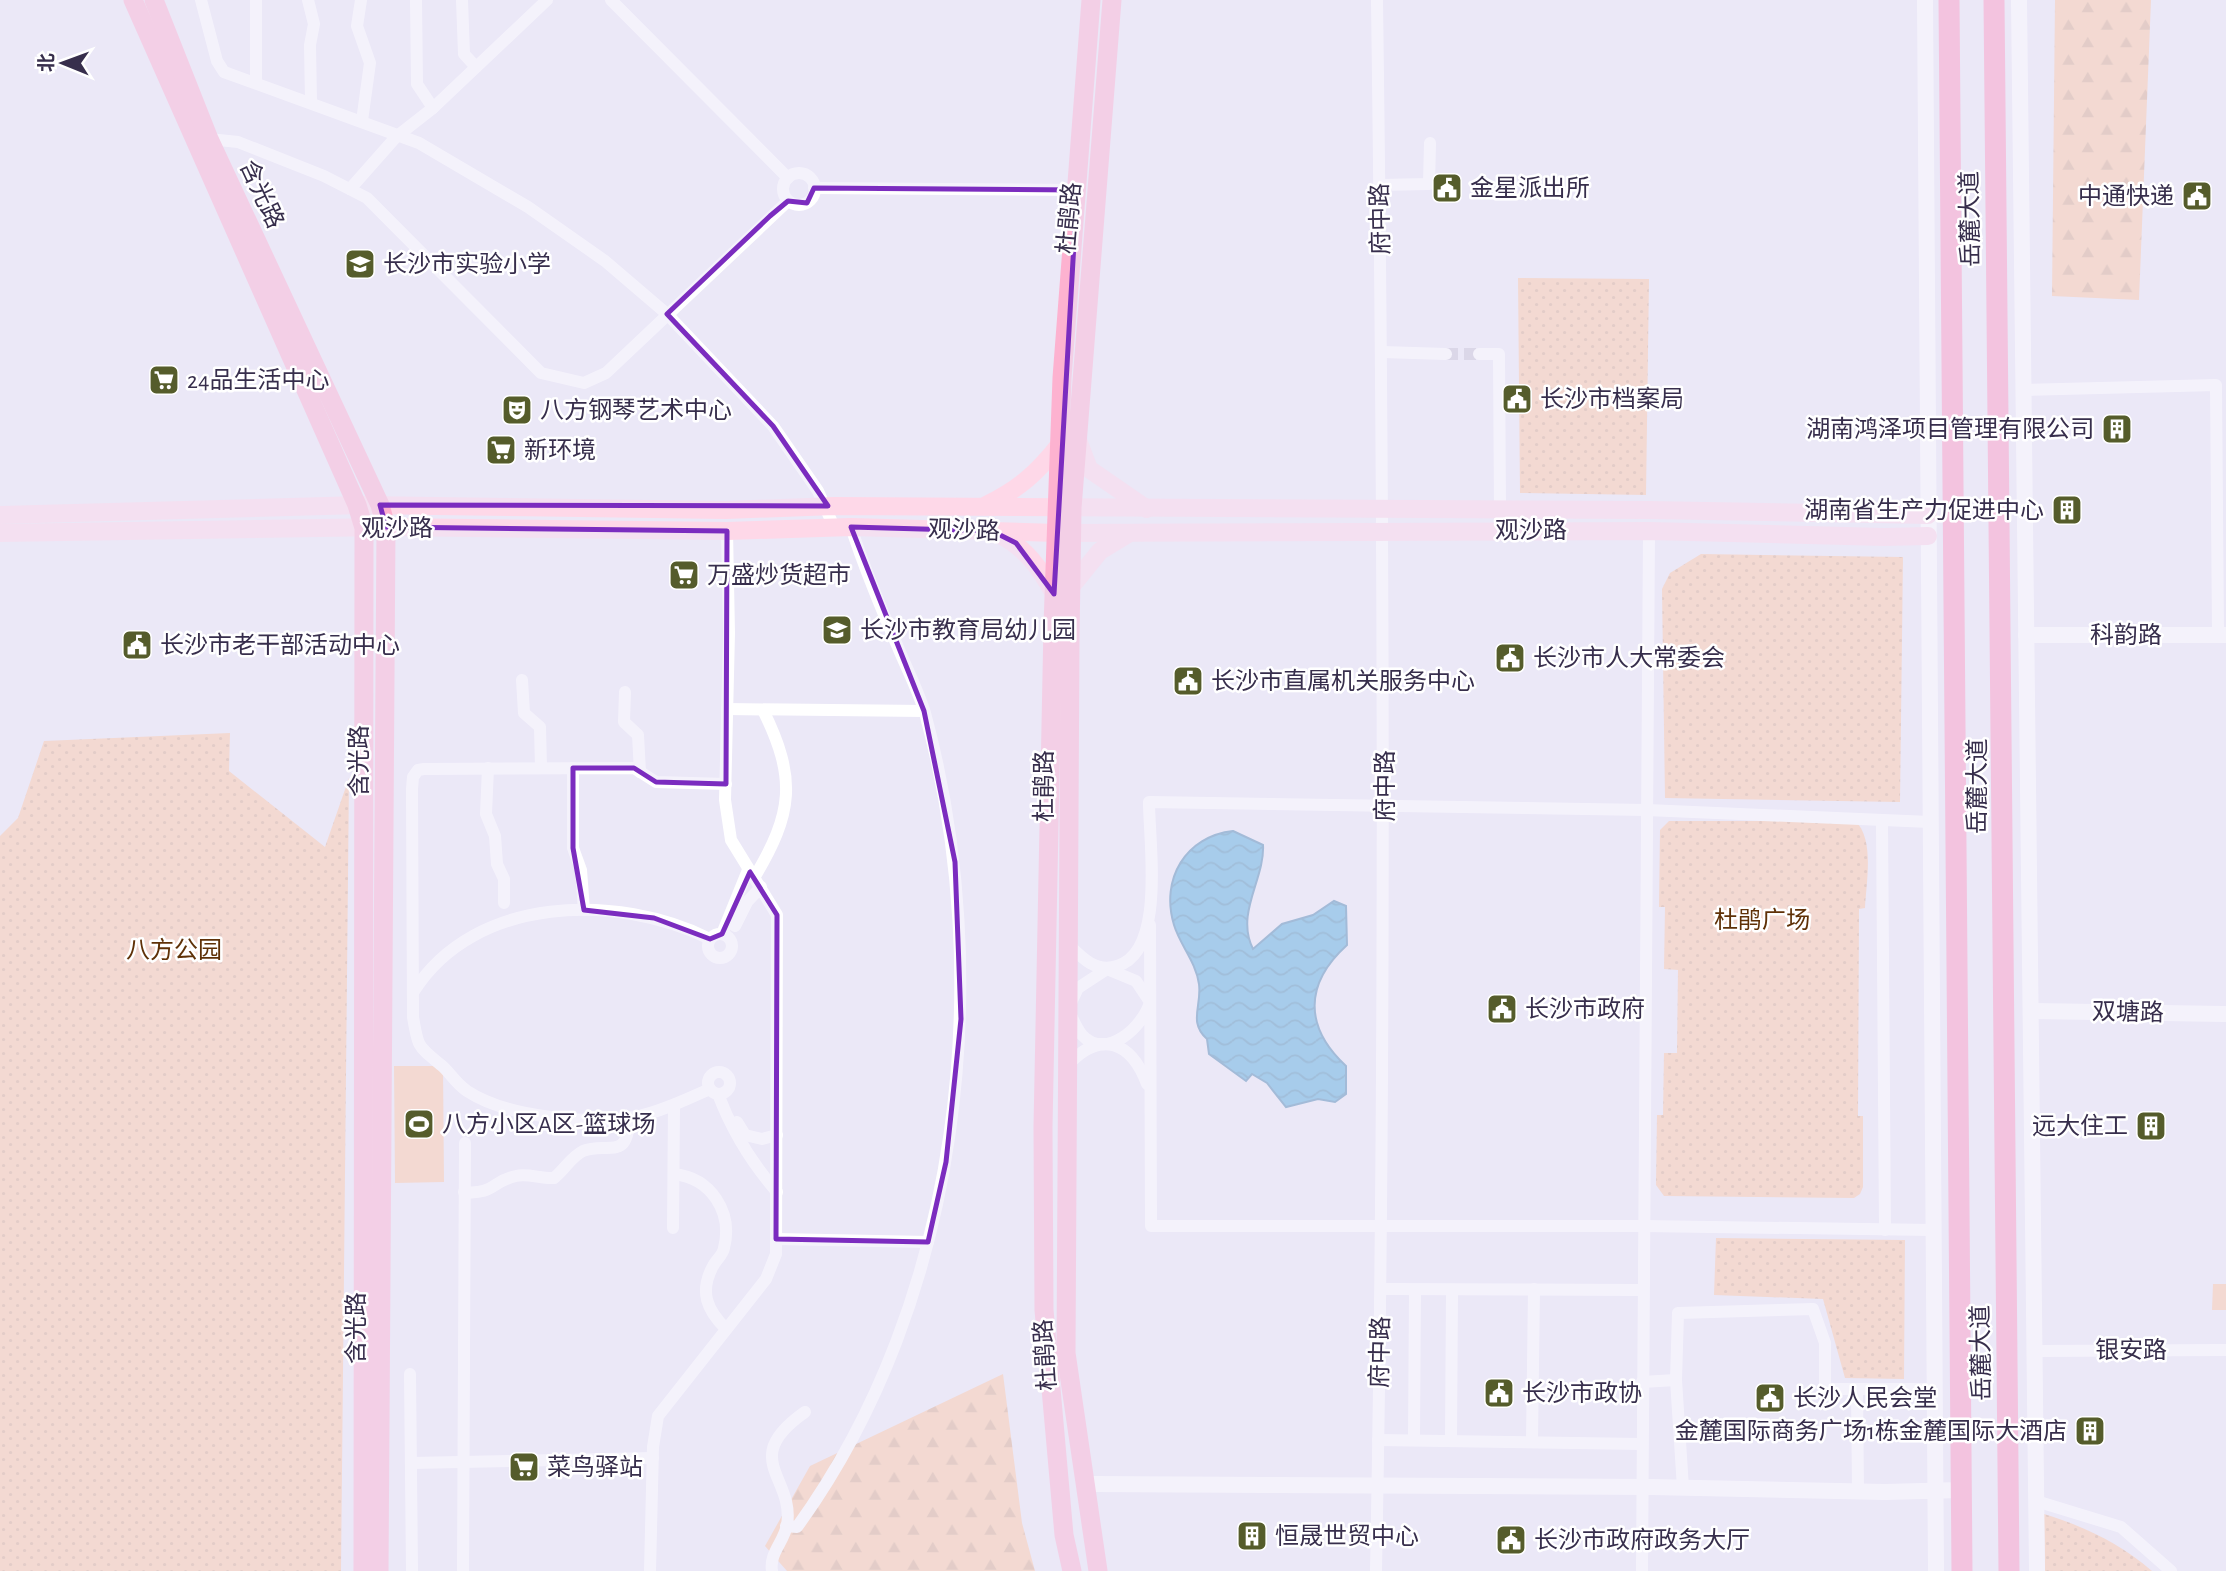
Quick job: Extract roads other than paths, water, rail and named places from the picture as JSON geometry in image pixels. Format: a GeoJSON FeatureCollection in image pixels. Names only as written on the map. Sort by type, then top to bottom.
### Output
{"type":"FeatureCollection","features":[{"type":"Feature","properties":{"kind":"highway","name":"岳麓大道"},"geometry":{"type":"LineString","coordinates":[[1949,0],[1962,1571]]}},
{"type":"Feature","properties":{"kind":"highway","name":"岳麓大道"},"geometry":{"type":"LineString","coordinates":[[1994,0],[2009,1571]]}},
{"type":"Feature","properties":{"kind":"main road","name":"含光路"},"geometry":{"type":"LineString","coordinates":[[133,0],[364,528],[363,1571]]}},
{"type":"Feature","properties":{"kind":"main road","name":"含光路"},"geometry":{"type":"LineString","coordinates":[[154,0],[209,139],[380,505],[386,527],[379,1571]]}},
{"type":"Feature","properties":{"kind":"main road","name":"杜鹃路"},"geometry":{"type":"LineString","coordinates":[[1072,1571],[1064,1535],[1044,1310],[1043,1127],[1077,190],[1091,0]]}},
{"type":"Feature","properties":{"kind":"main road","name":"杜鹃路"},"geometry":{"type":"LineString","coordinates":[[1068,439],[1112,0]]}},
{"type":"Feature","properties":{"kind":"main road"},"geometry":{"type":"LineString","coordinates":[[979,508],[1012,493],[1068,439],[1081,453],[1089,469],[1147,509]]}},
{"type":"Feature","properties":{"kind":"main road","name":"观沙路"},"geometry":{"type":"LineString","coordinates":[[0,515],[356,505],[726,510],[825,506],[1928,515]]}},
{"type":"Feature","properties":{"kind":"main road","name":"观沙路"},"geometry":{"type":"LineString","coordinates":[[0,533],[386,527],[727,531],[842,527],[1064,533],[1384,530],[1928,536]]}},
{"type":"Feature","properties":{"kind":"main road"},"geometry":{"type":"LineString","coordinates":[[992,531],[1016,543],[1062,591],[1100,551],[1133,532]]}},
{"type":"Feature","properties":{"kind":"main road","name":"杜鹃路"},"geometry":{"type":"LineString","coordinates":[[1062,591],[1068,1009],[1066,1353],[1098,1571]]}},
{"type":"Feature","properties":{"kind":"street"},"geometry":{"type":"LineString","coordinates":[[201,0],[217,61],[224,72],[400,135],[528,207],[605,261],[667,314],[773,426],[825,506],[842,527],[868,577],[925,711],[955,862],[961,1019],[946,1162],[928,1242],[906,1313],[874,1393],[820,1495],[797,1527],[786,1526]]}},
{"type":"Feature","properties":{"kind":"street"},"geometry":{"type":"LineString","coordinates":[[256,0],[256,82]]}},
{"type":"Feature","properties":{"kind":"street"},"geometry":{"type":"LineString","coordinates":[[308,0],[314,24],[310,45],[312,102]]}},
{"type":"Feature","properties":{"kind":"street"},"geometry":{"type":"LineString","coordinates":[[361,0],[358,26],[370,63],[362,121]]}},
{"type":"Feature","properties":{"kind":"street"},"geometry":{"type":"LineString","coordinates":[[416,0],[417,84],[433,108]]}},
{"type":"Feature","properties":{"kind":"street"},"geometry":{"type":"LineString","coordinates":[[462,0],[464,54],[476,67]]}},
{"type":"Feature","properties":{"kind":"street"},"geometry":{"type":"LineString","coordinates":[[350,189],[400,135],[433,108],[547,0]]}},
{"type":"Feature","properties":{"kind":"street"},"geometry":{"type":"LineString","coordinates":[[611,0],[788,178]]}},
{"type":"Feature","properties":{"kind":"street","name":"府中路"},"geometry":{"type":"LineString","coordinates":[[1376,1571],[1385,806],[1377,0]]}},
{"type":"Feature","properties":{"kind":"street"},"geometry":{"type":"LineString","coordinates":[[1925,0],[1936,1571]]}},
{"type":"Feature","properties":{"kind":"street"},"geometry":{"type":"LineString","coordinates":[[2019,0],[2036,1571]]}},
{"type":"Feature","properties":{"kind":"street"},"geometry":{"type":"LineString","coordinates":[[209,139],[238,142],[367,198],[388,216],[541,373],[584,383],[606,373],[788,201]]}},
{"type":"Feature","properties":{"kind":"street"},"geometry":{"type":"LineString","coordinates":[[1380,185],[1429,184],[1430,143]]}},
{"type":"Feature","properties":{"kind":"street"},"geometry":{"type":"LineString","coordinates":[[800,173],[809,177],[814,188],[807,203],[797,205],[788,201],[783,193],[788,178],[800,173]]}},
{"type":"Feature","properties":{"kind":"street"},"geometry":{"type":"LineString","coordinates":[[814,188],[1077,190]]}},
{"type":"Feature","properties":{"kind":"street"},"geometry":{"type":"LineString","coordinates":[[1382,352],[1446,354]]}},
{"type":"Feature","properties":{"kind":"street"},"geometry":{"type":"LineString","coordinates":[[1479,354],[1499,354],[1500,510]]}},
{"type":"Feature","properties":{"kind":"street"},"geometry":{"type":"LineString","coordinates":[[2022,390],[2216,385],[2222,635]]}},
{"type":"Feature","properties":{"kind":"street"},"geometry":{"type":"LineString","coordinates":[[650,1571],[653,1458],[658,1416],[766,1279],[776,1254],[777,915],[732,840],[726,784],[727,531]]}},
{"type":"Feature","properties":{"kind":"street"},"geometry":{"type":"LineString","coordinates":[[1642,1571],[1649,531]]}},
{"type":"Feature","properties":{"kind":"street","name":"科韵路"},"geometry":{"type":"LineString","coordinates":[[2026,635],[2222,635]]}},
{"type":"Feature","properties":{"kind":"street"},"geometry":{"type":"LineString","coordinates":[[522,680],[524,713],[540,727],[541,768]]}},
{"type":"Feature","properties":{"kind":"street"},"geometry":{"type":"LineString","coordinates":[[625,692],[624,722],[638,735],[640,772]]}},
{"type":"Feature","properties":{"kind":"street"},"geometry":{"type":"LineString","coordinates":[[727,709],[925,711]]}},
{"type":"Feature","properties":{"kind":"street"},"geometry":{"type":"LineString","coordinates":[[721,938],[773,845],[785,812],[787,779],[782,751],[763,710]]}},
{"type":"Feature","properties":{"kind":"street"},"geometry":{"type":"LineString","coordinates":[[488,768],[486,814],[495,836],[498,864],[504,880],[504,903]]}},
{"type":"Feature","properties":{"kind":"street"},"geometry":{"type":"LineString","coordinates":[[573,768],[573,848],[581,870],[584,910]]}},
{"type":"Feature","properties":{"kind":"street"},"geometry":{"type":"LineString","coordinates":[[717,1092],[629,1117],[550,1117],[511,1109],[468,1092],[448,1077],[443,1066],[424,1054],[416,1038],[414,991],[413,777],[418,770],[424,769],[634,768],[656,782],[726,784]]}},
{"type":"Feature","properties":{"kind":"street"},"geometry":{"type":"LineString","coordinates":[[1930,822],[1882,823],[1647,810],[1149,802],[1151,1226],[1643,1226],[1933,1230]]}},
{"type":"Feature","properties":{"kind":"street"},"geometry":{"type":"LineString","coordinates":[[1882,823],[1885,1230]]}},
{"type":"Feature","properties":{"kind":"street"},"geometry":{"type":"LineString","coordinates":[[721,938],[747,902],[755,878]]}},
{"type":"Feature","properties":{"kind":"street"},"geometry":{"type":"LineString","coordinates":[[414,991],[426,972],[448,951],[495,925],[540,913],[584,910],[654,918],[721,938]]}},
{"type":"Feature","properties":{"kind":"street"},"geometry":{"type":"LineString","coordinates":[[1150,925],[1140,950],[1126,964],[1107,969],[1078,988],[1068,1009],[1082,1035],[1098,1043],[1117,1045],[1135,1058],[1151,1094]]}},
{"type":"Feature","properties":{"kind":"street"},"geometry":{"type":"LineString","coordinates":[[1067,943],[1086,962],[1136,981],[1150,1002],[1146,1018],[1134,1032],[1119,1040],[1098,1043],[1081,1051],[1068,1065]]}},
{"type":"Feature","properties":{"kind":"street","name":"双塘路"},"geometry":{"type":"LineString","coordinates":[[2031,1011],[2226,1014]]}},
{"type":"Feature","properties":{"kind":"street"},"geometry":{"type":"LineString","coordinates":[[717,1092],[745,1135],[762,1139],[777,1135]]}},
{"type":"Feature","properties":{"kind":"street"},"geometry":{"type":"LineString","coordinates":[[717,1092],[743,1147],[777,1192]]}},
{"type":"Feature","properties":{"kind":"street"},"geometry":{"type":"LineString","coordinates":[[673,1228],[674,1105]]}},
{"type":"Feature","properties":{"kind":"street"},"geometry":{"type":"LineString","coordinates":[[464,1192],[485,1193],[507,1178],[520,1175],[536,1179],[554,1178],[574,1156],[587,1149],[612,1150],[622,1144],[629,1130],[629,1117]]}},
{"type":"Feature","properties":{"kind":"street"},"geometry":{"type":"LineString","coordinates":[[463,1571],[465,1143]]}},
{"type":"Feature","properties":{"kind":"street"},"geometry":{"type":"LineString","coordinates":[[674,1174],[699,1181],[714,1194],[726,1220],[724,1251],[713,1265],[706,1282],[706,1298],[711,1314],[726,1329]]}},
{"type":"Feature","properties":{"kind":"street"},"geometry":{"type":"LineString","coordinates":[[776,1239],[928,1242]]}},
{"type":"Feature","properties":{"kind":"street"},"geometry":{"type":"LineString","coordinates":[[1381,1289],[1643,1290]]}},
{"type":"Feature","properties":{"kind":"street"},"geometry":{"type":"LineString","coordinates":[[1532,1441],[1534,1289]]}},
{"type":"Feature","properties":{"kind":"street"},"geometry":{"type":"LineString","coordinates":[[1414,1440],[1415,1290]]}},
{"type":"Feature","properties":{"kind":"street"},"geometry":{"type":"LineString","coordinates":[[1451,1441],[1452,1290]]}},
{"type":"Feature","properties":{"kind":"street"},"geometry":{"type":"LineString","coordinates":[[1683,1488],[1676,1380],[1678,1313],[1813,1310],[1825,1343],[1825,1389],[1935,1389]]}},
{"type":"Feature","properties":{"kind":"street","name":"银安路"},"geometry":{"type":"LineString","coordinates":[[2035,1351],[2226,1350]]}},
{"type":"Feature","properties":{"kind":"street"},"geometry":{"type":"LineString","coordinates":[[410,1374],[412,1571]]}},
{"type":"Feature","properties":{"kind":"street"},"geometry":{"type":"LineString","coordinates":[[1642,1382],[1676,1380]]}},
{"type":"Feature","properties":{"kind":"street"},"geometry":{"type":"LineString","coordinates":[[1857,1389],[1858,1492]]}},
{"type":"Feature","properties":{"kind":"street"},"geometry":{"type":"LineString","coordinates":[[772,1571],[772,1556],[786,1526],[781,1489],[772,1469],[773,1450],[788,1424],[805,1412]]}},
{"type":"Feature","properties":{"kind":"street"},"geometry":{"type":"LineString","coordinates":[[1378,1440],[1642,1444]]}},
{"type":"Feature","properties":{"kind":"street"},"geometry":{"type":"LineString","coordinates":[[411,1463],[653,1458]]}},
{"type":"Feature","properties":{"kind":"street"},"geometry":{"type":"LineString","coordinates":[[1087,1484],[1642,1487],[1858,1492],[1961,1490]]}},
{"type":"Feature","properties":{"kind":"street"},"geometry":{"type":"LineString","coordinates":[[2036,1501],[2121,1527],[2171,1571]]}},
{"type":"Feature","properties":{"kind":"water"},"geometry":{"type":"Polygon","coordinates":[[[1233,831],[1263,845],[1260,871],[1247,922],[1253,949],[1282,924],[1313,915],[1334,901],[1346,906],[1347,945],[1323,975],[1315,1006],[1322,1036],[1346,1066],[1346,1094],[1335,1102],[1318,1099],[1286,1107],[1267,1083],[1252,1074],[1246,1081],[1209,1054],[1207,1039],[1198,1026],[1199,984],[1195,968],[1174,925],[1171,892],[1174,876],[1190,851],[1202,841],[1233,831]]]}},
{"type":"Feature","properties":{"kind":"tunnel"},"geometry":{"type":"LineString","coordinates":[[1446,354],[1479,354]]}},
{"type":"Feature","properties":{"kind":"place","name":"金星派出所"},"geometry":{"type":"Point","coordinates":[1447,188]}},
{"type":"Feature","properties":{"kind":"place","name":"中通快递"},"geometry":{"type":"Point","coordinates":[2197,196]}},
{"type":"Feature","properties":{"kind":"place","name":"长沙市实验小学"},"geometry":{"type":"Point","coordinates":[360,264]}},
{"type":"Feature","properties":{"kind":"place","name":"24品生活中心"},"geometry":{"type":"Point","coordinates":[164,380]}},
{"type":"Feature","properties":{"kind":"place","name":"长沙市档案局"},"geometry":{"type":"Point","coordinates":[1517,399]}},
{"type":"Feature","properties":{"kind":"place","name":"八方钢琴艺术中心"},"geometry":{"type":"Point","coordinates":[517,410]}},
{"type":"Feature","properties":{"kind":"place","name":"湖南鸿泽项目管理有限公司"},"geometry":{"type":"Point","coordinates":[2117,429]}},
{"type":"Feature","properties":{"kind":"place","name":"新环境"},"geometry":{"type":"Point","coordinates":[501,450]}},
{"type":"Feature","properties":{"kind":"place","name":"湖南省生产力促进中心"},"geometry":{"type":"Point","coordinates":[2067,510]}},
{"type":"Feature","properties":{"kind":"place","name":"万盛炒货超市"},"geometry":{"type":"Point","coordinates":[684,575]}},
{"type":"Feature","properties":{"kind":"place","name":"长沙市教育局幼儿园"},"geometry":{"type":"Point","coordinates":[837,630]}},
{"type":"Feature","properties":{"kind":"place","name":"长沙市老干部活动中心"},"geometry":{"type":"Point","coordinates":[137,645]}},
{"type":"Feature","properties":{"kind":"place","name":"长沙市人大常委会"},"geometry":{"type":"Point","coordinates":[1510,658]}},
{"type":"Feature","properties":{"kind":"place","name":"长沙市直属机关服务中心"},"geometry":{"type":"Point","coordinates":[1188,681]}},
{"type":"Feature","properties":{"kind":"place","name":"长沙市政府"},"geometry":{"type":"Point","coordinates":[1502,1009]}},
{"type":"Feature","properties":{"kind":"place","name":"八方小区A区-篮球场"},"geometry":{"type":"Point","coordinates":[419,1124]}},
{"type":"Feature","properties":{"kind":"place","name":"远大住工"},"geometry":{"type":"Point","coordinates":[2151,1126]}},
{"type":"Feature","properties":{"kind":"place","name":"长沙市政协"},"geometry":{"type":"Point","coordinates":[1499,1393]}},
{"type":"Feature","properties":{"kind":"place","name":"长沙人民会堂"},"geometry":{"type":"Point","coordinates":[1770,1398]}},
{"type":"Feature","properties":{"kind":"place","name":"金麓国际商务广场1栋金麓国际大酒店"},"geometry":{"type":"Point","coordinates":[2090,1431]}},
{"type":"Feature","properties":{"kind":"place","name":"菜鸟驿站"},"geometry":{"type":"Point","coordinates":[524,1467]}},
{"type":"Feature","properties":{"kind":"place","name":"恒晟世贸中心"},"geometry":{"type":"Point","coordinates":[1252,1536]}},
{"type":"Feature","properties":{"kind":"place","name":"长沙市政府政务大厅"},"geometry":{"type":"Point","coordinates":[1511,1540]}},
{"type":"Feature","properties":{"kind":"park label","name":"杜鹃广场"},"geometry":{"type":"Point","coordinates":[1762,920]}},
{"type":"Feature","properties":{"kind":"park label","name":"八方公园"},"geometry":{"type":"Point","coordinates":[174,950]}}]}
